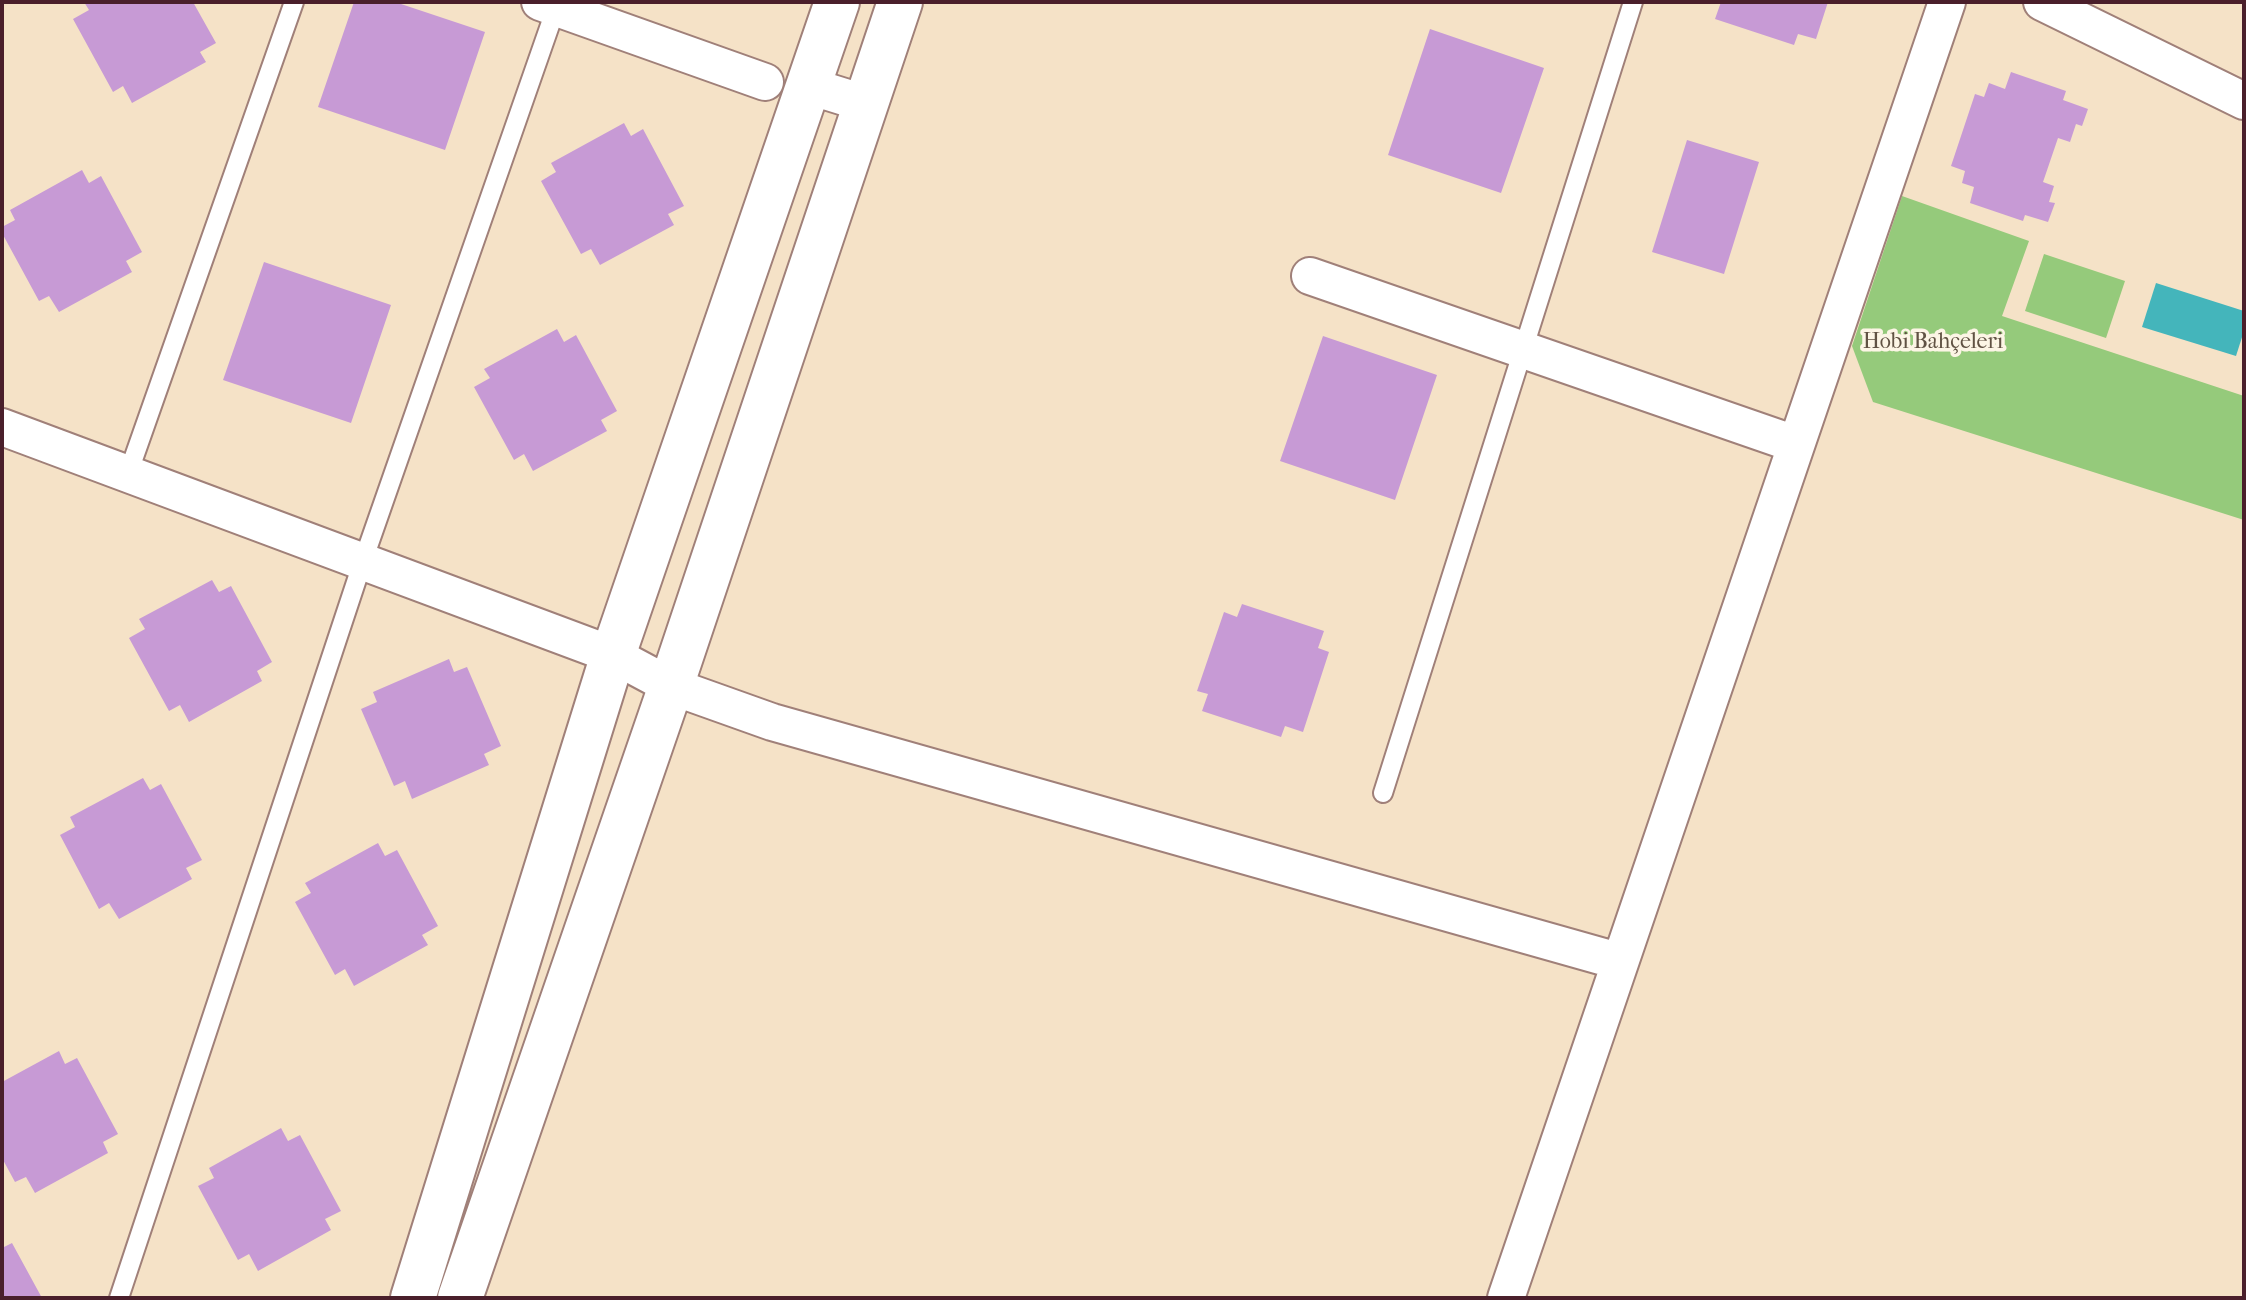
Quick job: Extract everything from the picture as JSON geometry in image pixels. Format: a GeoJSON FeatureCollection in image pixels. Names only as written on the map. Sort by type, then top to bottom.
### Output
{"type":"FeatureCollection","features":[{"type":"Feature","properties":{"kind":"street"},"geometry":{"type":"LineString","coordinates":[[413,1298],[613,655],[785,84],[837,2]]}},
{"type":"Feature","properties":{"kind":"street"},"geometry":{"type":"LineString","coordinates":[[460,1298],[671,686],[900,2]]}},
{"type":"Feature","properties":{"kind":"street"},"geometry":{"type":"LineString","coordinates":[[1506,1298],[1618,961],[1947,2]]}},
{"type":"Feature","properties":{"kind":"street"},"geometry":{"type":"LineString","coordinates":[[2042,2],[2244,101]]}},
{"type":"Feature","properties":{"kind":"street"},"geometry":{"type":"LineString","coordinates":[[548,5],[785,84],[867,104]]}},
{"type":"Feature","properties":{"kind":"street"},"geometry":{"type":"LineString","coordinates":[[1310,276],[1795,444]]}},
{"type":"Feature","properties":{"kind":"street"},"geometry":{"type":"LineString","coordinates":[[2,427],[613,655],[671,686],[772,722],[1618,961]]}},
{"type":"Feature","properties":{"kind":"lane"},"geometry":{"type":"LineString","coordinates":[[128,474],[294,2]]}},
{"type":"Feature","properties":{"kind":"lane"},"geometry":{"type":"LineString","coordinates":[[1383,793],[1633,2]]}},
{"type":"Feature","properties":{"kind":"lane"},"geometry":{"type":"LineString","coordinates":[[119,1298],[548,5]]}},
{"type":"Feature","properties":{"kind":"green space","name":"Hobi Bahçeleri"},"geometry":{"type":"Polygon","coordinates":[[[1902,196],[2029,241],[2002,316],[2244,396],[2244,520],[1873,402],[1852,346],[1902,196]]]}},
{"type":"Feature","properties":{"kind":"green space"},"geometry":{"type":"Polygon","coordinates":[[[2044,254],[2125,281],[2106,338],[2025,311],[2044,254]]]}},
{"type":"Feature","properties":{"kind":"water"},"geometry":{"type":"Polygon","coordinates":[[[2156,283],[2244,311],[2244,331],[2236,356],[2142,327],[2156,283]]]}},
{"type":"Feature","properties":{"kind":"building"},"geometry":{"type":"Polygon","coordinates":[[[84,2],[193,2],[216,43],[200,52],[206,62],[132,103],[123,86],[113,92],[73,19],[89,10],[84,2]]]}},
{"type":"Feature","properties":{"kind":"building"},"geometry":{"type":"Polygon","coordinates":[[[354,2],[395,2],[485,32],[445,150],[318,107],[354,2]]]}},
{"type":"Feature","properties":{"kind":"building"},"geometry":{"type":"Polygon","coordinates":[[[1721,2],[1828,2],[1816,39],[1798,34],[1794,45],[1715,19],[1721,2]]]}},
{"type":"Feature","properties":{"kind":"building"},"geometry":{"type":"Polygon","coordinates":[[[1430,29],[1544,68],[1501,193],[1388,155],[1430,29]]]}},
{"type":"Feature","properties":{"kind":"building"},"geometry":{"type":"Polygon","coordinates":[[[2011,72],[2066,91],[2063,100],[2088,109],[2082,126],[2076,124],[2070,142],[2058,138],[2043,182],[2054,186],[2049,202],[2055,203],[2048,222],[2025,215],[2023,221],[1970,203],[1974,187],[1962,183],[1965,171],[1951,166],[1975,94],[1984,97],[1989,83],[2005,89],[2011,72]]]}},
{"type":"Feature","properties":{"kind":"building"},"geometry":{"type":"Polygon","coordinates":[[[624,123],[631,136],[643,129],[684,206],[668,214],[674,225],[600,265],[591,249],[581,254],[541,181],[556,172],[551,163],[624,123]]]}},
{"type":"Feature","properties":{"kind":"building"},"geometry":{"type":"Polygon","coordinates":[[[1687,140],[1759,162],[1724,274],[1652,252],[1687,140]]]}},
{"type":"Feature","properties":{"kind":"building"},"geometry":{"type":"Polygon","coordinates":[[[82,170],[89,183],[101,176],[142,252],[126,261],[132,272],[59,312],[49,296],[39,301],[2,233],[2,227],[15,220],[10,210],[82,170]]]}},
{"type":"Feature","properties":{"kind":"building"},"geometry":{"type":"Polygon","coordinates":[[[264,262],[391,305],[351,423],[223,380],[264,262]]]}},
{"type":"Feature","properties":{"kind":"building"},"geometry":{"type":"Polygon","coordinates":[[[557,329],[564,342],[576,335],[617,411],[601,420],[607,431],[533,471],[524,454],[514,460],[474,387],[490,378],[484,369],[557,329]]]}},
{"type":"Feature","properties":{"kind":"building"},"geometry":{"type":"Polygon","coordinates":[[[1323,336],[1437,375],[1395,500],[1280,461],[1323,336]]]}},
{"type":"Feature","properties":{"kind":"building"},"geometry":{"type":"Polygon","coordinates":[[[212,580],[219,592],[231,586],[272,662],[257,671],[262,681],[189,722],[180,705],[169,711],[129,638],[145,629],[139,619],[212,580]]]}},
{"type":"Feature","properties":{"kind":"building"},"geometry":{"type":"Polygon","coordinates":[[[1242,604],[1324,631],[1318,648],[1329,652],[1303,732],[1285,726],[1281,737],[1202,711],[1208,694],[1197,691],[1224,612],[1237,617],[1242,604]]]}},
{"type":"Feature","properties":{"kind":"building"},"geometry":{"type":"Polygon","coordinates":[[[449,659],[454,672],[467,667],[501,746],[484,754],[489,765],[412,799],[405,781],[394,786],[361,709],[377,702],[373,692],[449,659]]]}},
{"type":"Feature","properties":{"kind":"building"},"geometry":{"type":"Polygon","coordinates":[[[143,778],[150,790],[161,784],[202,860],[186,868],[192,879],[119,919],[109,903],[99,909],[60,835],[75,827],[70,817],[143,778]]]}},
{"type":"Feature","properties":{"kind":"building"},"geometry":{"type":"Polygon","coordinates":[[[378,843],[385,856],[397,850],[438,926],[422,935],[428,945],[354,986],[345,969],[335,975],[295,902],[311,893],[305,883],[378,843]]]}},
{"type":"Feature","properties":{"kind":"building"},"geometry":{"type":"Polygon","coordinates":[[[59,1051],[65,1064],[77,1058],[118,1134],[103,1142],[108,1153],[35,1193],[26,1177],[15,1182],[2,1158],[2,1082],[59,1051]]]}},
{"type":"Feature","properties":{"kind":"building"},"geometry":{"type":"Polygon","coordinates":[[[281,1128],[288,1141],[300,1135],[341,1211],[325,1219],[331,1230],[258,1271],[249,1254],[238,1260],[198,1186],[214,1178],[209,1168],[281,1128]]]}},
{"type":"Feature","properties":{"kind":"building"},"geometry":{"type":"Polygon","coordinates":[[[12,1243],[42,1298],[2,1298],[2,1248],[12,1243]]]}}]}
